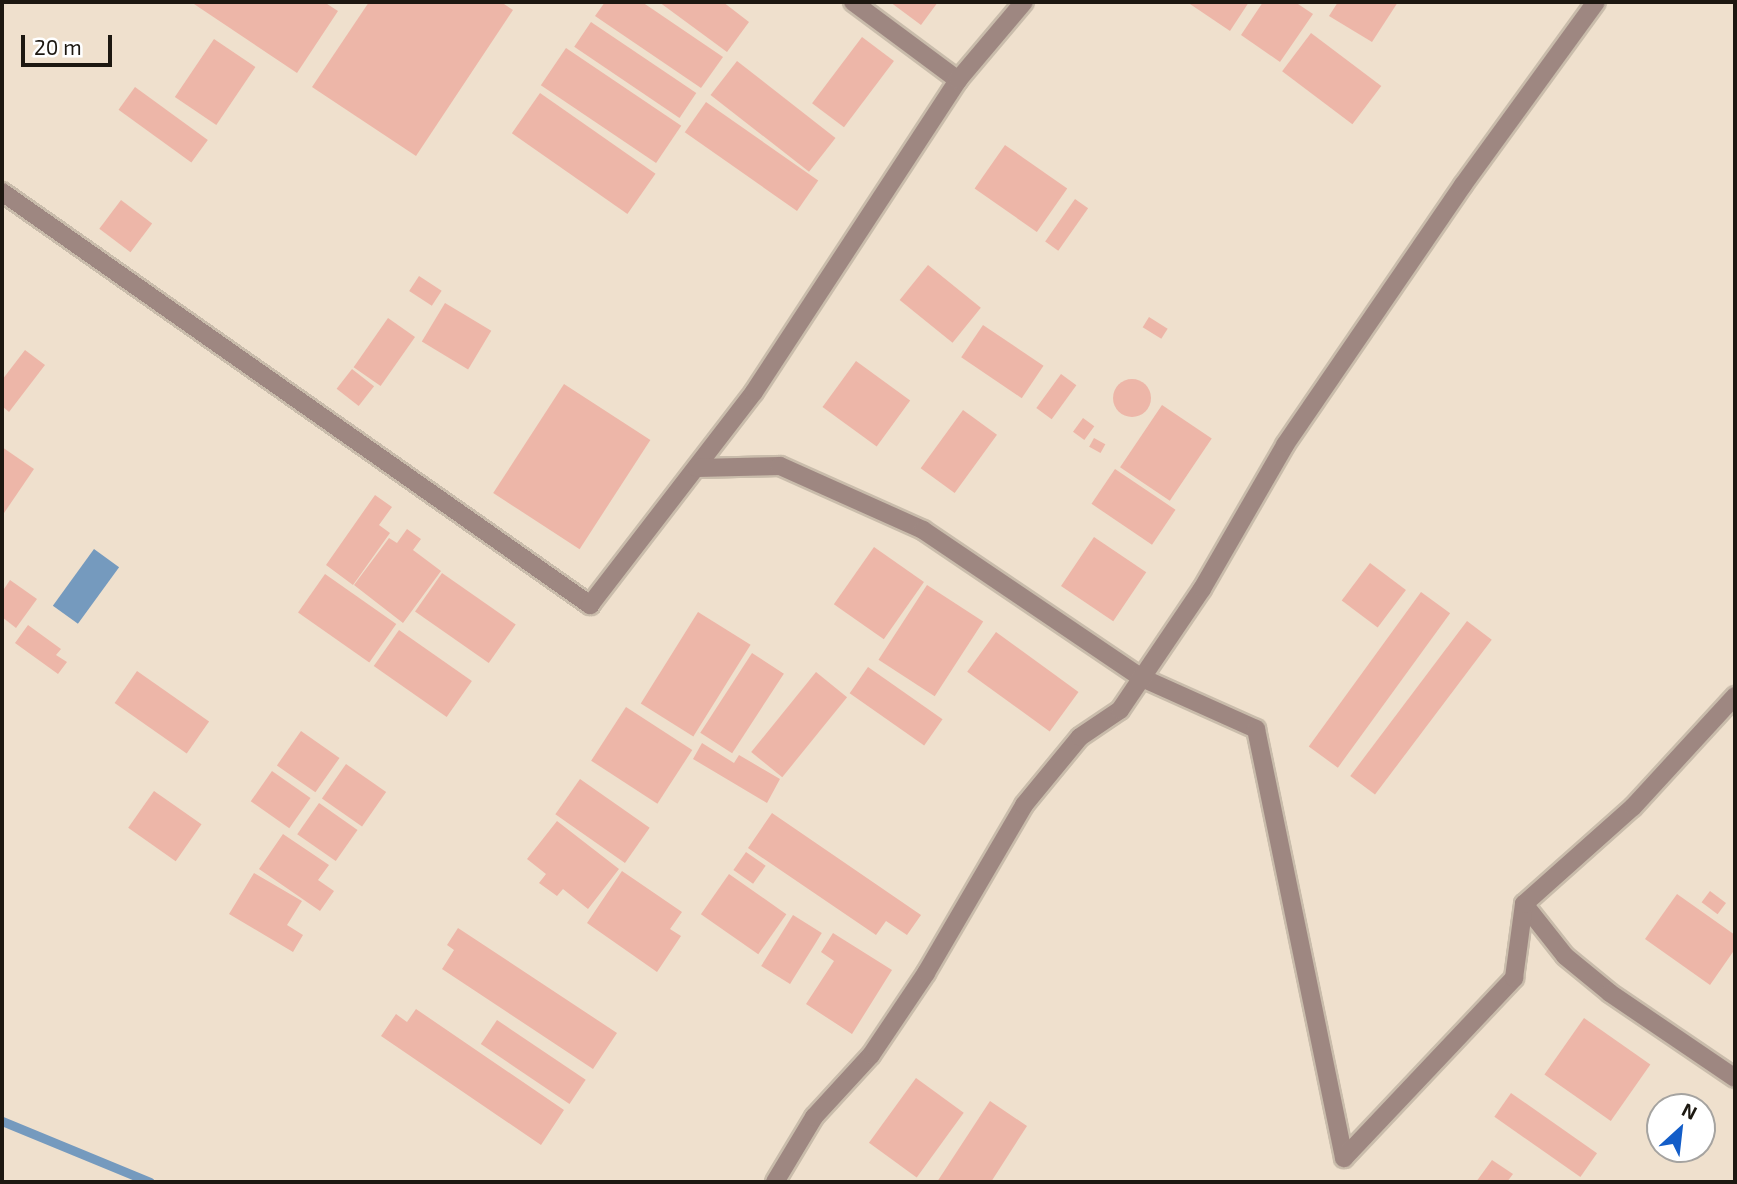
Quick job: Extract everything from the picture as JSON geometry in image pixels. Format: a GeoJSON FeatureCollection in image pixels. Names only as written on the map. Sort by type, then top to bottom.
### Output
{"type":"FeatureCollection","features":[{"type":"Feature","properties":{"kind":"street"},"geometry":{"type":"LineString","coordinates":[[853,2],[958,80]]}},
{"type":"Feature","properties":{"kind":"street"},"geometry":{"type":"LineString","coordinates":[[2,192],[590,605],[754,392],[958,80],[1024,2]]}},
{"type":"Feature","properties":{"kind":"street"},"geometry":{"type":"LineString","coordinates":[[775,1182],[814,1117],[871,1055],[926,973],[1024,806],[1080,737],[1120,710],[1202,589],[1285,445],[1455,197],[1596,2]]}},
{"type":"Feature","properties":{"kind":"street"},"geometry":{"type":"LineString","coordinates":[[697,468],[780,466],[923,530],[1142,678],[1256,729],[1344,1158],[1514,978],[1524,904],[1633,807],[1735,695]]}},
{"type":"Feature","properties":{"kind":"street"},"geometry":{"type":"LineString","coordinates":[[1524,904],[1565,956],[1610,993],[1735,1078]]}},
{"type":"Feature","properties":{"kind":"water"},"geometry":{"type":"Polygon","coordinates":[[[94,549],[119,567],[78,624],[53,606],[94,549]]]}},
{"type":"Feature","properties":{"kind":"building"},"geometry":{"type":"Polygon","coordinates":[[[191,2],[324,2],[338,11],[297,73],[191,2]]]}},
{"type":"Feature","properties":{"kind":"building"},"geometry":{"type":"Polygon","coordinates":[[[369,2],[501,2],[513,10],[416,156],[312,87],[369,2]]]}},
{"type":"Feature","properties":{"kind":"building"},"geometry":{"type":"Polygon","coordinates":[[[605,2],[642,2],[723,57],[701,88],[595,16],[605,2]]]}},
{"type":"Feature","properties":{"kind":"building"},"geometry":{"type":"Polygon","coordinates":[[[659,2],[723,2],[749,22],[727,52],[659,2]]]}},
{"type":"Feature","properties":{"kind":"building"},"geometry":{"type":"Polygon","coordinates":[[[890,2],[938,2],[921,25],[890,2]]]}},
{"type":"Feature","properties":{"kind":"building"},"geometry":{"type":"Polygon","coordinates":[[[1187,2],[1249,2],[1230,31],[1187,2]]]}},
{"type":"Feature","properties":{"kind":"building"},"geometry":{"type":"Polygon","coordinates":[[[1263,2],[1295,2],[1313,14],[1280,62],[1241,35],[1263,2]]]}},
{"type":"Feature","properties":{"kind":"building"},"geometry":{"type":"Polygon","coordinates":[[[1338,2],[1398,2],[1372,42],[1329,16],[1338,2]]]}},
{"type":"Feature","properties":{"kind":"building"},"geometry":{"type":"Polygon","coordinates":[[[591,22],[696,93],[680,118],[574,47],[591,22]]]}},
{"type":"Feature","properties":{"kind":"building"},"geometry":{"type":"Polygon","coordinates":[[[1311,33],[1381,86],[1352,124],[1282,71],[1311,33]]]}},
{"type":"Feature","properties":{"kind":"building"},"geometry":{"type":"Polygon","coordinates":[[[862,37],[894,61],[844,127],[812,103],[862,37]]]}},
{"type":"Feature","properties":{"kind":"building"},"geometry":{"type":"Polygon","coordinates":[[[214,39],[255,67],[216,125],[175,97],[214,39]]]}},
{"type":"Feature","properties":{"kind":"building"},"geometry":{"type":"Polygon","coordinates":[[[566,48],[681,126],[656,163],[541,85],[566,48]]]}},
{"type":"Feature","properties":{"kind":"building"},"geometry":{"type":"Polygon","coordinates":[[[737,61],[836,138],[809,172],[711,95],[737,61]]]}},
{"type":"Feature","properties":{"kind":"building"},"geometry":{"type":"Polygon","coordinates":[[[135,87],[208,140],[191,163],[119,110],[135,87]]]}},
{"type":"Feature","properties":{"kind":"building"},"geometry":{"type":"Polygon","coordinates":[[[540,93],[656,174],[627,214],[512,133],[540,93]]]}},
{"type":"Feature","properties":{"kind":"building"},"geometry":{"type":"Polygon","coordinates":[[[706,102],[818,181],[797,211],[685,132],[706,102]]]}},
{"type":"Feature","properties":{"kind":"building"},"geometry":{"type":"Polygon","coordinates":[[[1005,145],[1067,189],[1037,232],[975,188],[1005,145]]]}},
{"type":"Feature","properties":{"kind":"building"},"geometry":{"type":"Polygon","coordinates":[[[1075,199],[1088,208],[1058,251],[1045,242],[1075,199]]]}},
{"type":"Feature","properties":{"kind":"building"},"geometry":{"type":"Polygon","coordinates":[[[121,200],[152,223],[130,252],[99,229],[121,200]]]}},
{"type":"Feature","properties":{"kind":"building"},"geometry":{"type":"Polygon","coordinates":[[[928,265],[981,308],[953,343],[900,300],[928,265]]]}},
{"type":"Feature","properties":{"kind":"building"},"geometry":{"type":"Polygon","coordinates":[[[419,276],[442,291],[432,306],[409,291],[419,276]]]}},
{"type":"Feature","properties":{"kind":"building"},"geometry":{"type":"Polygon","coordinates":[[[445,303],[491,331],[468,369],[422,342],[445,303]]]}},
{"type":"Feature","properties":{"kind":"building"},"geometry":{"type":"Polygon","coordinates":[[[1149,317],[1168,329],[1161,339],[1143,327],[1149,317]]]}},
{"type":"Feature","properties":{"kind":"building"},"geometry":{"type":"Polygon","coordinates":[[[388,318],[415,337],[381,386],[354,367],[388,318]]]}},
{"type":"Feature","properties":{"kind":"building"},"geometry":{"type":"Polygon","coordinates":[[[983,325],[1044,366],[1022,398],[961,357],[983,325]]]}},
{"type":"Feature","properties":{"kind":"building"},"geometry":{"type":"Polygon","coordinates":[[[25,350],[45,365],[9,412],[2,406],[2,380],[25,350]]]}},
{"type":"Feature","properties":{"kind":"building"},"geometry":{"type":"Polygon","coordinates":[[[856,361],[910,400],[877,446],[822,407],[856,361]]]}},
{"type":"Feature","properties":{"kind":"building"},"geometry":{"type":"Polygon","coordinates":[[[352,369],[374,386],[359,406],[337,389],[352,369]]]}},
{"type":"Feature","properties":{"kind":"building"},"geometry":{"type":"Polygon","coordinates":[[[1061,374],[1076,385],[1052,419],[1036,408],[1061,374]]]}},
{"type":"Feature","properties":{"kind":"building"},"geometry":{"type":"Polygon","coordinates":[[[1132,379],[1145,385],[1151,398],[1145,411],[1132,417],[1119,411],[1113,398],[1119,385],[1132,379]]]}},
{"type":"Feature","properties":{"kind":"building"},"geometry":{"type":"Polygon","coordinates":[[[564,384],[650,440],[580,549],[493,493],[564,384]]]}},
{"type":"Feature","properties":{"kind":"building"},"geometry":{"type":"Polygon","coordinates":[[[1162,405],[1212,439],[1170,501],[1120,467],[1162,405]]]}},
{"type":"Feature","properties":{"kind":"building"},"geometry":{"type":"Polygon","coordinates":[[[963,410],[997,435],[955,493],[921,468],[963,410]]]}},
{"type":"Feature","properties":{"kind":"building"},"geometry":{"type":"Polygon","coordinates":[[[1083,418],[1094,426],[1084,440],[1073,432],[1083,418]]]}},
{"type":"Feature","properties":{"kind":"building"},"geometry":{"type":"Polygon","coordinates":[[[1094,438],[1105,444],[1101,453],[1089,447],[1094,438]]]}},
{"type":"Feature","properties":{"kind":"building"},"geometry":{"type":"Polygon","coordinates":[[[2,447],[34,469],[2,516],[2,447]]]}},
{"type":"Feature","properties":{"kind":"building"},"geometry":{"type":"Polygon","coordinates":[[[1115,469],[1176,510],[1152,545],[1092,504],[1115,469]]]}},
{"type":"Feature","properties":{"kind":"building"},"geometry":{"type":"Polygon","coordinates":[[[375,495],[392,507],[379,525],[390,533],[353,585],[326,565],[375,495]]]}},
{"type":"Feature","properties":{"kind":"building"},"geometry":{"type":"Polygon","coordinates":[[[407,529],[421,539],[413,550],[441,571],[403,623],[354,585],[389,538],[397,543],[407,529]]]}},
{"type":"Feature","properties":{"kind":"building"},"geometry":{"type":"Polygon","coordinates":[[[1094,537],[1146,572],[1113,621],[1061,586],[1094,537]]]}},
{"type":"Feature","properties":{"kind":"building"},"geometry":{"type":"Polygon","coordinates":[[[874,547],[924,582],[884,639],[834,604],[874,547]]]}},
{"type":"Feature","properties":{"kind":"building"},"geometry":{"type":"Polygon","coordinates":[[[1370,563],[1406,590],[1378,628],[1342,601],[1370,563]]]}},
{"type":"Feature","properties":{"kind":"building"},"geometry":{"type":"Polygon","coordinates":[[[442,573],[516,625],[489,663],[415,612],[442,573]]]}},
{"type":"Feature","properties":{"kind":"building"},"geometry":{"type":"Polygon","coordinates":[[[325,574],[396,624],[369,662],[298,613],[325,574]]]}},
{"type":"Feature","properties":{"kind":"building"},"geometry":{"type":"Polygon","coordinates":[[[10,580],[37,599],[16,628],[2,617],[2,592],[10,580]]]}},
{"type":"Feature","properties":{"kind":"building"},"geometry":{"type":"Polygon","coordinates":[[[927,585],[983,621],[935,696],[879,660],[927,585]]]}},
{"type":"Feature","properties":{"kind":"building"},"geometry":{"type":"Polygon","coordinates":[[[1421,592],[1450,613],[1338,768],[1309,747],[1421,592]]]}},
{"type":"Feature","properties":{"kind":"building"},"geometry":{"type":"Polygon","coordinates":[[[698,612],[751,645],[693,736],[641,704],[698,612]]]}},
{"type":"Feature","properties":{"kind":"building"},"geometry":{"type":"Polygon","coordinates":[[[1467,621],[1492,640],[1375,795],[1350,776],[1467,621]]]}},
{"type":"Feature","properties":{"kind":"building"},"geometry":{"type":"Polygon","coordinates":[[[28,625],[61,649],[56,655],[67,662],[58,674],[15,643],[28,625]]]}},
{"type":"Feature","properties":{"kind":"building"},"geometry":{"type":"Polygon","coordinates":[[[399,630],[472,681],[447,717],[374,666],[399,630]]]}},
{"type":"Feature","properties":{"kind":"building"},"geometry":{"type":"Polygon","coordinates":[[[996,632],[1079,692],[1050,732],[967,672],[996,632]]]}},
{"type":"Feature","properties":{"kind":"building"},"geometry":{"type":"Polygon","coordinates":[[[752,653],[784,674],[732,753],[700,733],[752,653]]]}},
{"type":"Feature","properties":{"kind":"building"},"geometry":{"type":"Polygon","coordinates":[[[868,667],[943,719],[924,745],[850,693],[868,667]]]}},
{"type":"Feature","properties":{"kind":"building"},"geometry":{"type":"Polygon","coordinates":[[[137,671],[209,721],[187,753],[115,703],[137,671]]]}},
{"type":"Feature","properties":{"kind":"building"},"geometry":{"type":"Polygon","coordinates":[[[816,672],[847,697],[782,777],[751,752],[816,672]]]}},
{"type":"Feature","properties":{"kind":"building"},"geometry":{"type":"Polygon","coordinates":[[[626,707],[692,750],[657,804],[591,761],[626,707]]]}},
{"type":"Feature","properties":{"kind":"building"},"geometry":{"type":"Polygon","coordinates":[[[301,731],[340,758],[315,792],[277,765],[301,731]]]}},
{"type":"Feature","properties":{"kind":"building"},"geometry":{"type":"Polygon","coordinates":[[[702,743],[734,763],[739,755],[780,779],[767,803],[693,759],[702,743]]]}},
{"type":"Feature","properties":{"kind":"building"},"geometry":{"type":"Polygon","coordinates":[[[346,764],[386,792],[362,827],[322,798],[346,764]]]}},
{"type":"Feature","properties":{"kind":"building"},"geometry":{"type":"Polygon","coordinates":[[[272,771],[311,798],[289,828],[251,801],[272,771]]]}},
{"type":"Feature","properties":{"kind":"building"},"geometry":{"type":"Polygon","coordinates":[[[580,779],[650,828],[625,863],[555,814],[580,779]]]}},
{"type":"Feature","properties":{"kind":"building"},"geometry":{"type":"Polygon","coordinates":[[[154,791],[202,824],[176,861],[128,828],[154,791]]]}},
{"type":"Feature","properties":{"kind":"building"},"geometry":{"type":"Polygon","coordinates":[[[319,803],[358,830],[336,861],[297,834],[319,803]]]}},
{"type":"Feature","properties":{"kind":"building"},"geometry":{"type":"Polygon","coordinates":[[[772,813],[921,915],[907,935],[886,921],[876,935],[748,848],[772,813]]]}},
{"type":"Feature","properties":{"kind":"building"},"geometry":{"type":"Polygon","coordinates":[[[557,821],[619,869],[588,909],[563,889],[557,896],[539,883],[546,874],[527,859],[557,821]]]}},
{"type":"Feature","properties":{"kind":"building"},"geometry":{"type":"Polygon","coordinates":[[[283,834],[329,865],[318,880],[334,891],[320,911],[259,869],[283,834]]]}},
{"type":"Feature","properties":{"kind":"building"},"geometry":{"type":"Polygon","coordinates":[[[746,852],[766,866],[753,884],[733,870],[746,852]]]}},
{"type":"Feature","properties":{"kind":"building"},"geometry":{"type":"Polygon","coordinates":[[[622,871],[682,912],[670,929],[681,936],[657,972],[587,923],[622,871]]]}},
{"type":"Feature","properties":{"kind":"building"},"geometry":{"type":"Polygon","coordinates":[[[254,873],[302,901],[287,925],[303,935],[293,952],[229,914],[254,873]]]}},
{"type":"Feature","properties":{"kind":"building"},"geometry":{"type":"Polygon","coordinates":[[[729,874],[786,914],[758,954],[701,914],[729,874]]]}},
{"type":"Feature","properties":{"kind":"building"},"geometry":{"type":"Polygon","coordinates":[[[1710,891],[1726,903],[1718,914],[1702,902],[1710,891]]]}},
{"type":"Feature","properties":{"kind":"building"},"geometry":{"type":"Polygon","coordinates":[[[1677,894],[1735,935],[1735,949],[1710,985],[1645,939],[1677,894]]]}},
{"type":"Feature","properties":{"kind":"building"},"geometry":{"type":"Polygon","coordinates":[[[793,915],[822,933],[790,984],[761,966],[793,915]]]}},
{"type":"Feature","properties":{"kind":"building"},"geometry":{"type":"Polygon","coordinates":[[[458,928],[617,1033],[593,1069],[442,969],[454,950],[447,945],[458,928]]]}},
{"type":"Feature","properties":{"kind":"building"},"geometry":{"type":"Polygon","coordinates":[[[833,933],[892,970],[852,1034],[806,1004],[834,961],[821,952],[833,933]]]}},
{"type":"Feature","properties":{"kind":"building"},"geometry":{"type":"Polygon","coordinates":[[[416,1009],[564,1110],[541,1145],[381,1036],[396,1014],[407,1022],[416,1009]]]}},
{"type":"Feature","properties":{"kind":"building"},"geometry":{"type":"Polygon","coordinates":[[[1584,1018],[1650,1064],[1611,1121],[1544,1075],[1584,1018]]]}},
{"type":"Feature","properties":{"kind":"building"},"geometry":{"type":"Polygon","coordinates":[[[497,1020],[586,1080],[569,1104],[481,1044],[497,1020]]]}},
{"type":"Feature","properties":{"kind":"building"},"geometry":{"type":"Polygon","coordinates":[[[916,1078],[964,1113],[917,1177],[869,1143],[916,1078]]]}},
{"type":"Feature","properties":{"kind":"building"},"geometry":{"type":"Polygon","coordinates":[[[1511,1093],[1597,1153],[1580,1177],[1494,1117],[1511,1093]]]}},
{"type":"Feature","properties":{"kind":"building"},"geometry":{"type":"Polygon","coordinates":[[[990,1101],[1027,1126],[991,1182],[937,1182],[990,1101]]]}},
{"type":"Feature","properties":{"kind":"building"},"geometry":{"type":"Polygon","coordinates":[[[1492,1160],[1513,1174],[1507,1182],[1476,1182],[1492,1160]]]}},
{"type":"Feature","properties":{"kind":"waterway"},"geometry":{"type":"LineString","coordinates":[[2,1121],[150,1182]]}}]}
